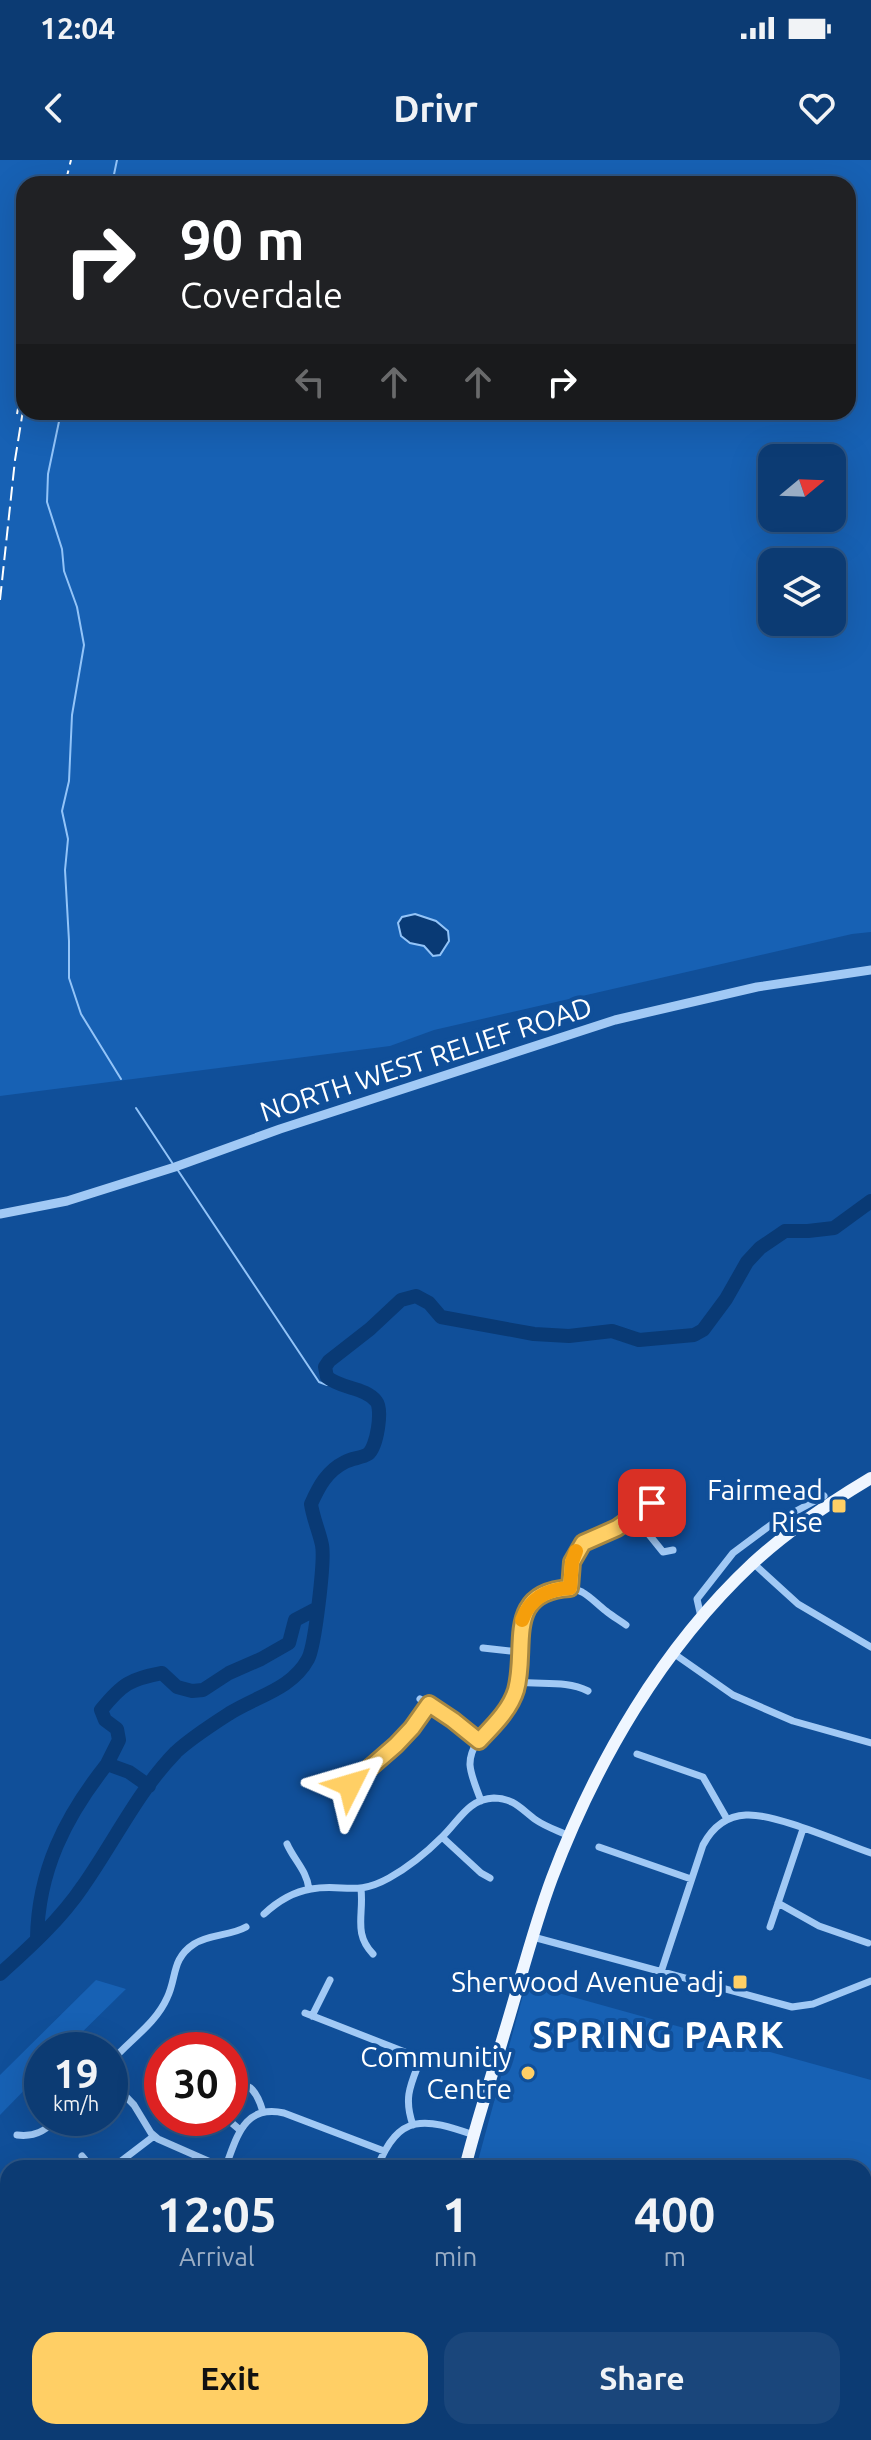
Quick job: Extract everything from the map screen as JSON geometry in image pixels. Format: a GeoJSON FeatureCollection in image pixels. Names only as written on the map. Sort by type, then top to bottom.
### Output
{"type":"FeatureCollection","features":[{"type":"Feature","properties":{"kind":"main road"},"geometry":{"type":"LineString","coordinates":[[467,2160],[533,1937],[569,1836],[613,1747],[673,1653],[701,1617],[753,1563],[784,1537],[871,1478]]}},
{"type":"Feature","properties":{"kind":"street","name":"NORTH WEST RELIEF ROAD"},"geometry":{"type":"LineString","coordinates":[[0,1214],[67,1201],[175,1167],[280,1129],[615,1020],[757,987],[871,970]]}},
{"type":"Feature","properties":{"kind":"street"},"geometry":{"type":"LineString","coordinates":[[701,1617],[697,1599],[733,1553],[772,1524],[824,1496]]}},
{"type":"Feature","properties":{"kind":"street"},"geometry":{"type":"LineString","coordinates":[[570,1588],[572,1562],[583,1543],[609,1532],[652,1503]]}},
{"type":"Feature","properties":{"kind":"street"},"geometry":{"type":"LineString","coordinates":[[634,1516],[663,1552],[673,1550]]}},
{"type":"Feature","properties":{"kind":"street"},"geometry":{"type":"LineString","coordinates":[[772,1524],[784,1537]]}},
{"type":"Feature","properties":{"kind":"street"},"geometry":{"type":"LineString","coordinates":[[753,1563],[798,1604],[871,1647]]}},
{"type":"Feature","properties":{"kind":"street"},"geometry":{"type":"LineString","coordinates":[[481,1801],[470,1767],[472,1754],[479,1741],[508,1708],[518,1682],[522,1621],[529,1607],[547,1591],[570,1588],[589,1596],[626,1625]]}},
{"type":"Feature","properties":{"kind":"street"},"geometry":{"type":"LineString","coordinates":[[483,1648],[520,1652]]}},
{"type":"Feature","properties":{"kind":"street"},"geometry":{"type":"LineString","coordinates":[[673,1653],[733,1695],[801,1723],[871,1743]]}},
{"type":"Feature","properties":{"kind":"street"},"geometry":{"type":"LineString","coordinates":[[518,1682],[543,1685],[566,1683],[588,1691]]}},
{"type":"Feature","properties":{"kind":"street"},"geometry":{"type":"LineString","coordinates":[[420,1699],[479,1741]]}},
{"type":"Feature","properties":{"kind":"street"},"geometry":{"type":"LineString","coordinates":[[338,1806],[350,1785],[404,1737],[429,1704]]}},
{"type":"Feature","properties":{"kind":"street"},"geometry":{"type":"LineString","coordinates":[[637,1754],[703,1777],[727,1819]]}},
{"type":"Feature","properties":{"kind":"street"},"geometry":{"type":"LineString","coordinates":[[264,1914],[284,1898],[309,1889],[361,1889],[394,1875],[442,1837],[466,1809],[492,1798],[513,1802],[540,1822],[569,1836]]}},
{"type":"Feature","properties":{"kind":"street"},"geometry":{"type":"LineString","coordinates":[[661,1972],[706,1839],[727,1819],[746,1815],[766,1817],[871,1853]]}},
{"type":"Feature","properties":{"kind":"street"},"geometry":{"type":"LineString","coordinates":[[770,1927],[803,1829]]}},
{"type":"Feature","properties":{"kind":"street"},"geometry":{"type":"LineString","coordinates":[[442,1837],[490,1878]]}},
{"type":"Feature","properties":{"kind":"street"},"geometry":{"type":"LineString","coordinates":[[287,1844],[306,1874],[309,1889]]}},
{"type":"Feature","properties":{"kind":"street"},"geometry":{"type":"LineString","coordinates":[[599,1847],[691,1879]]}},
{"type":"Feature","properties":{"kind":"street"},"geometry":{"type":"LineString","coordinates":[[361,1889],[360,1933],[373,1954]]}},
{"type":"Feature","properties":{"kind":"street"},"geometry":{"type":"LineString","coordinates":[[778,1903],[819,1926],[868,1943]]}},
{"type":"Feature","properties":{"kind":"street"},"geometry":{"type":"LineString","coordinates":[[128,2042],[147,2026],[167,2000],[174,1969],[188,1949],[200,1941],[232,1934],[246,1927]]}},
{"type":"Feature","properties":{"kind":"street"},"geometry":{"type":"LineString","coordinates":[[533,1937],[792,2007],[813,2004],[871,1981]]}},
{"type":"Feature","properties":{"kind":"street"},"geometry":{"type":"LineString","coordinates":[[330,1980],[308,2015],[433,2063]]}},
{"type":"Feature","properties":{"kind":"street"},"geometry":{"type":"LineString","coordinates":[[413,2125],[407,2095],[421,2058]]}},
{"type":"Feature","properties":{"kind":"street"},"geometry":{"type":"LineString","coordinates":[[248,2086],[257,2094],[263,2112]]}},
{"type":"Feature","properties":{"kind":"street"},"geometry":{"type":"LineString","coordinates":[[128,2099],[144,2120]]}},
{"type":"Feature","properties":{"kind":"street"},"geometry":{"type":"LineString","coordinates":[[248,2120],[263,2112],[284,2113],[384,2151]]}},
{"type":"Feature","properties":{"kind":"street"},"geometry":{"type":"LineString","coordinates":[[380,2160],[395,2136],[413,2125],[435,2123],[474,2135]]}},
{"type":"Feature","properties":{"kind":"street"},"geometry":{"type":"LineString","coordinates":[[17,2135],[24,2136]]}},
{"type":"Feature","properties":{"kind":"street"},"geometry":{"type":"LineString","coordinates":[[122,2160],[154,2136],[206,2160]]}},
{"type":"Feature","properties":{"kind":"street"},"geometry":{"type":"LineString","coordinates":[[227,2160],[237,2136]]}},
{"type":"Feature","properties":{"kind":"street"},"geometry":{"type":"LineString","coordinates":[[82,2156],[85,2160]]}},
{"type":"Feature","properties":{"kind":"shaded area"},"geometry":{"type":"Polygon","coordinates":[[[0,160],[871,160],[871,932],[434,1030],[390,1046],[0,1096],[0,160]]]}},
{"type":"Feature","properties":{"kind":"shaded area"},"geometry":{"type":"Polygon","coordinates":[[[415,914],[436,921],[448,931],[449,941],[440,955],[433,956],[424,946],[410,943],[401,936],[398,923],[402,917],[415,914]]]}},
{"type":"Feature","properties":{"kind":"shaded area"},"geometry":{"type":"Polygon","coordinates":[[[96,1980],[126,1989],[82,2032],[43,2032],[96,1980]]]}},
{"type":"Feature","properties":{"kind":"shaded area"},"geometry":{"type":"Polygon","coordinates":[[[526,1984],[871,2080],[871,2160],[478,2160],[526,1984]]]}},
{"type":"Feature","properties":{"kind":"shaded area"},"geometry":{"type":"Polygon","coordinates":[[[24,2051],[24,2090],[0,2115],[0,2075],[24,2051]]]}},
{"type":"Feature","properties":{"kind":"waterway"},"geometry":{"type":"LineString","coordinates":[[114,176],[117,160]]}},
{"type":"Feature","properties":{"kind":"waterway"},"geometry":{"type":"LineString","coordinates":[[59,420],[48,474],[47,502],[62,549],[64,571],[77,607],[84,645],[72,715],[69,781],[62,811],[68,839],[65,870],[69,978],[81,1014],[121,1079]]}},
{"type":"Feature","properties":{"kind":"waterway"},"geometry":{"type":"LineString","coordinates":[[136,1108],[173,1164]]}},
{"type":"Feature","properties":{"kind":"waterway"},"geometry":{"type":"LineString","coordinates":[[177,1169],[319,1382],[335,1384]]}},
{"type":"Feature","properties":{"kind":"waterway"},"geometry":{"type":"LineString","coordinates":[[0,1974],[65,1910],[138,1800],[176,1752],[230,1713],[293,1678],[308,1659],[316,1621],[323,1554],[311,1504],[328,1474],[348,1461],[368,1454],[379,1419],[378,1405],[371,1396],[327,1377],[325,1367],[329,1361],[401,1300],[416,1296],[429,1303],[441,1317],[534,1334],[569,1336],[612,1331],[639,1340],[694,1335],[703,1330],[726,1299],[747,1262],[760,1248],[785,1231],[834,1228],[871,1201]]}},
{"type":"Feature","properties":{"kind":"waterway"},"geometry":{"type":"LineString","coordinates":[[107,1764],[119,1740],[117,1729],[105,1720],[101,1710],[121,1688],[134,1680],[162,1673],[177,1687],[203,1690],[229,1673],[289,1643],[295,1620],[316,1609]]}},
{"type":"Feature","properties":{"kind":"waterway"},"geometry":{"type":"LineString","coordinates":[[37,1939],[42,1890],[49,1868],[67,1825],[92,1784],[107,1764],[129,1772],[149,1786]]}},
{"type":"Feature","properties":{"kind":"railway"},"geometry":{"type":"LineString","coordinates":[[67,176],[71,160]]}},
{"type":"Feature","properties":{"kind":"railway"},"geometry":{"type":"LineString","coordinates":[[0,600],[21,420]]}},
{"type":"Feature","properties":{"kind":"slow traffic"},"geometry":{"type":"LineString","coordinates":[[522,1620],[539,1596],[557,1588],[570,1588],[570,1573],[576,1551]]}},
{"type":"Feature","properties":{"kind":"place","name":"Fairmead Rise"},"geometry":{"type":"Point","coordinates":[839,1506]}},
{"type":"Feature","properties":{"kind":"place","name":"Sherwood Avenue adj"},"geometry":{"type":"Point","coordinates":[740,1982]}},
{"type":"Feature","properties":{"kind":"place","name":"Communitiy Centre"},"geometry":{"type":"Point","coordinates":[528,2073]}},
{"type":"Feature","properties":{"kind":"district","name":"SPRING PARK"},"geometry":{"type":"Point","coordinates":[659,2035]}},
{"type":"Feature","properties":{"kind":"route"},"geometry":{"type":"LineString","coordinates":[[350,1785],[396,1745],[429,1704],[479,1741],[502,1716],[516,1691],[522,1621],[529,1607],[547,1591],[570,1588],[572,1562],[583,1543],[617,1528],[652,1503]]}}]}
